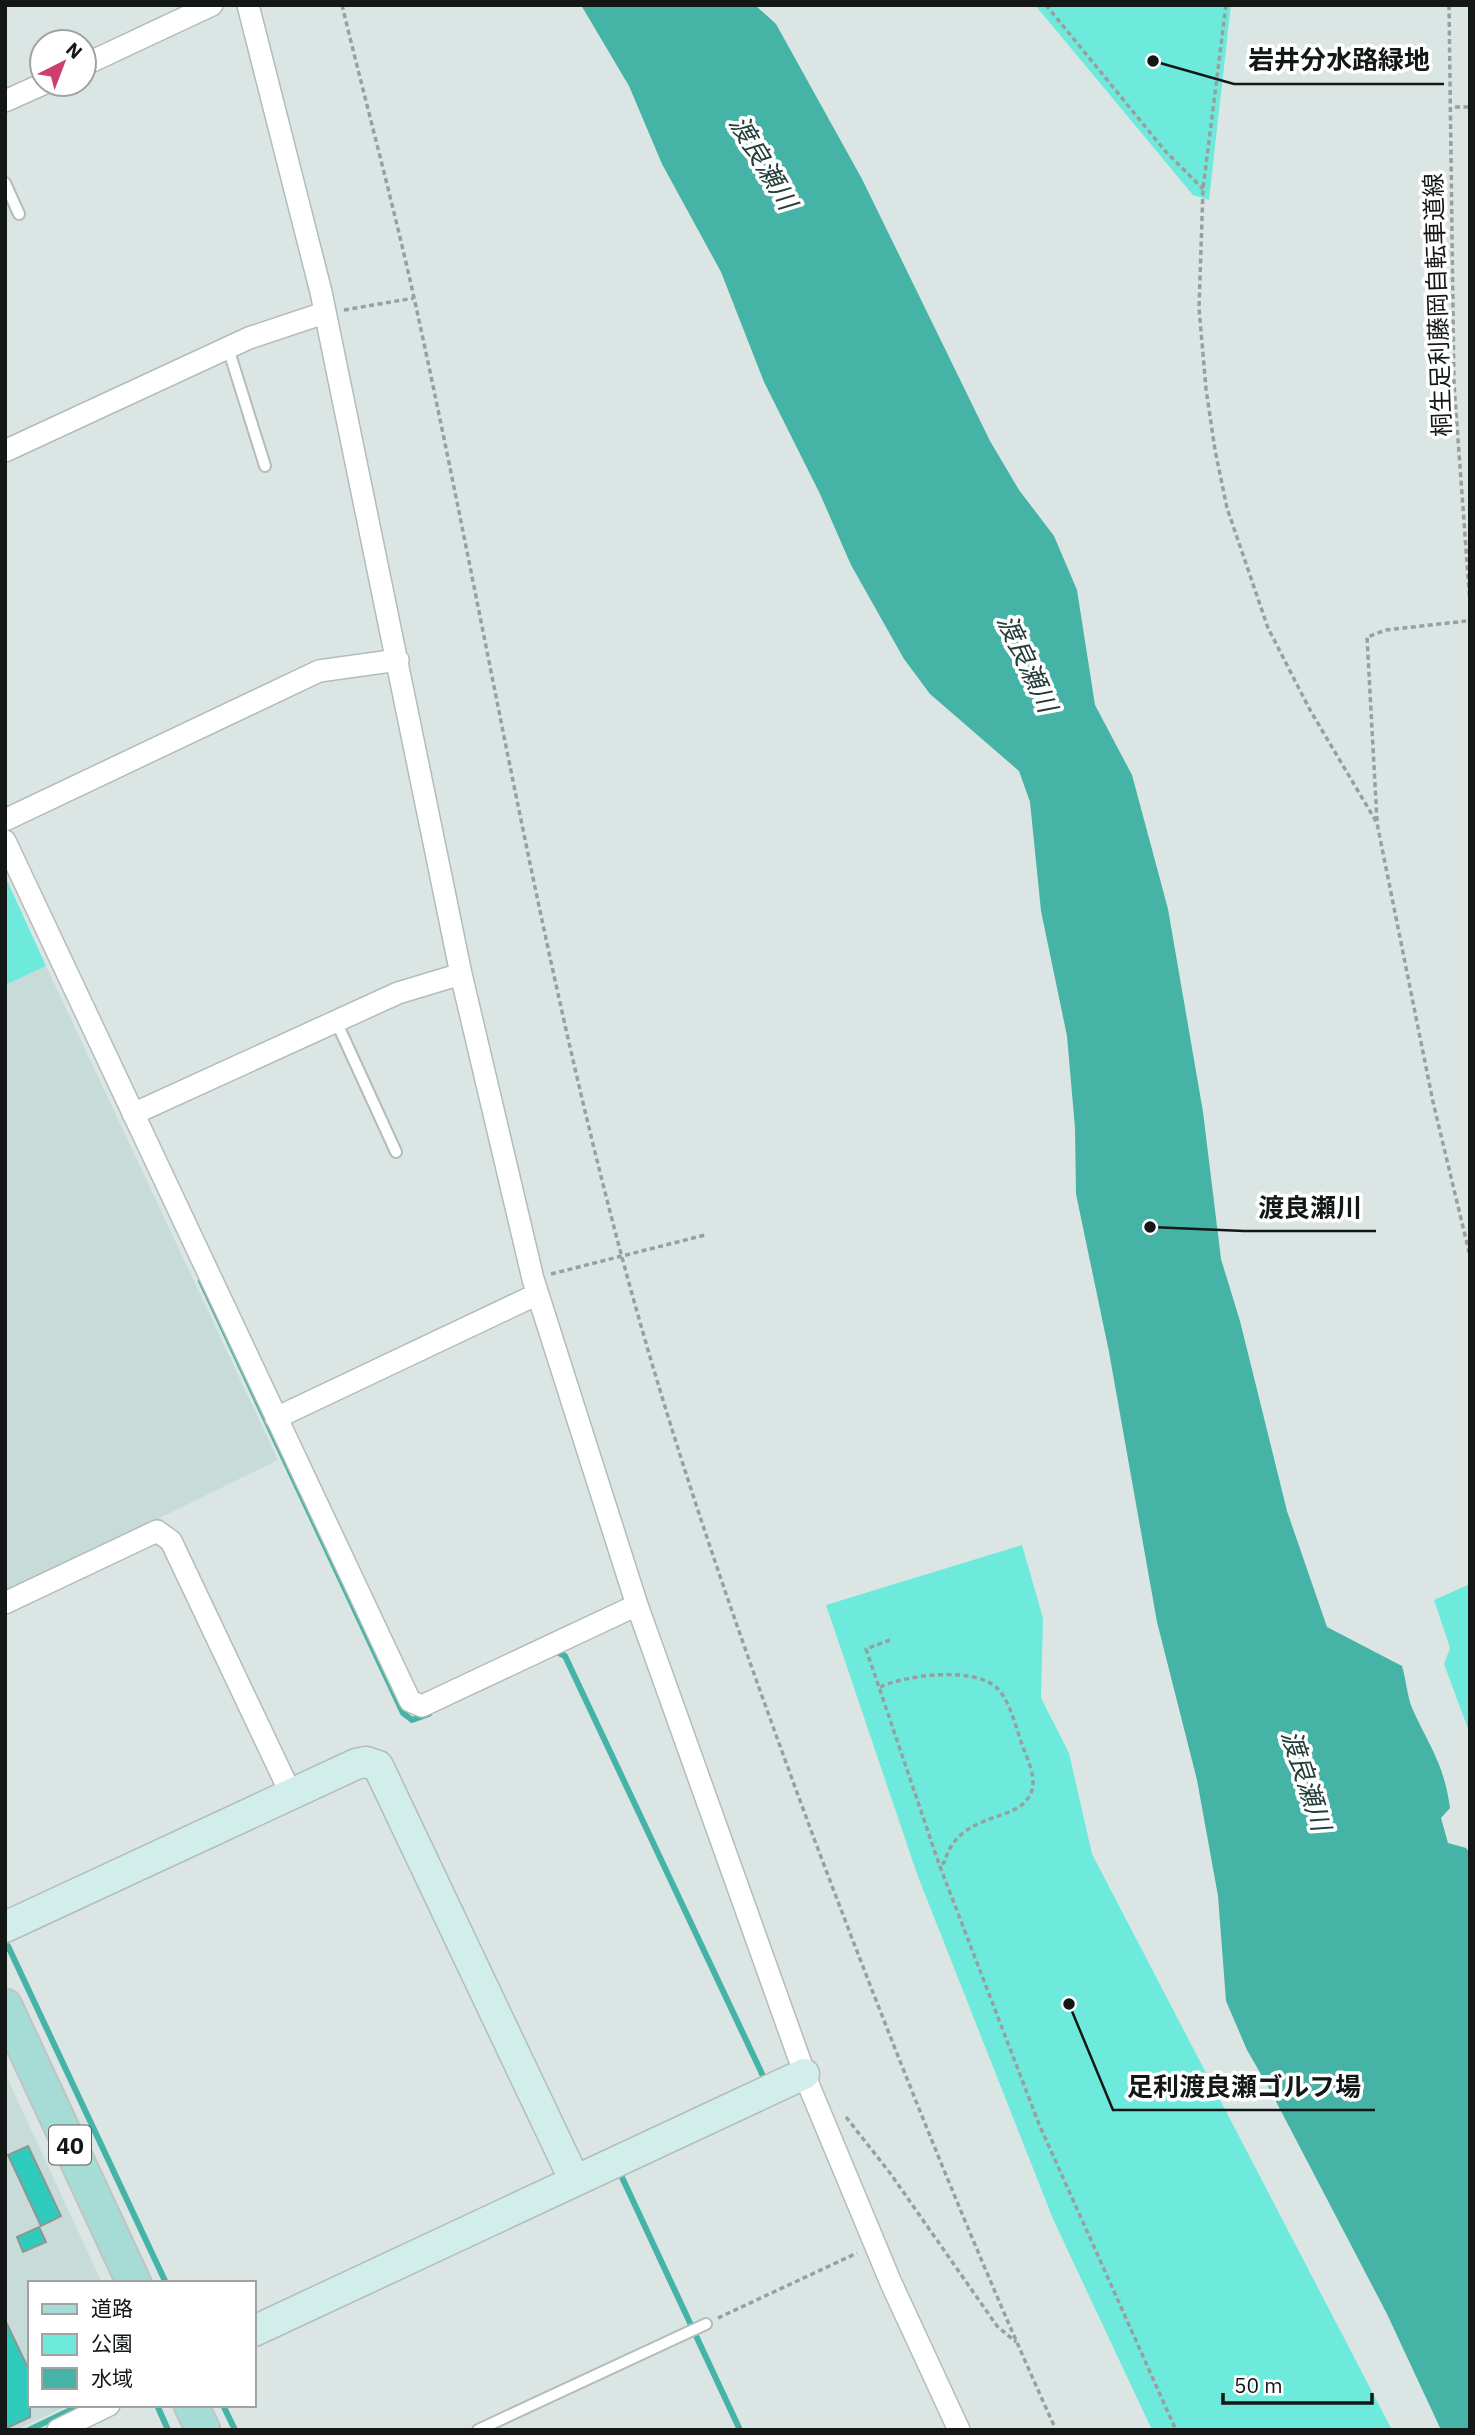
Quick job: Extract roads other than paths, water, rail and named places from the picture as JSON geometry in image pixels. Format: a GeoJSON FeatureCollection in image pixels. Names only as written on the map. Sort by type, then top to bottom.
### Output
{"type":"FeatureCollection","features":[{"type":"Feature","properties":{"kind":"main road","name":"40"},"geometry":{"type":"LineString","coordinates":[[5,2006],[133,2281]]}},
{"type":"Feature","properties":{"kind":"main road"},"geometry":{"type":"LineString","coordinates":[[192,2407],[203,2430]]}},
{"type":"Feature","properties":{"kind":"street"},"geometry":{"type":"LineString","coordinates":[[98,58],[212,5]]}},
{"type":"Feature","properties":{"kind":"street"},"geometry":{"type":"LineString","coordinates":[[248,5],[324,313],[461,974],[539,1297],[637,1605],[804,2074],[875,2245],[959,2430]]}},
{"type":"Feature","properties":{"kind":"street"},"geometry":{"type":"LineString","coordinates":[[5,101],[28,91]]}},
{"type":"Feature","properties":{"kind":"street"},"geometry":{"type":"LineString","coordinates":[[5,451],[228,348],[270,330],[324,313]]}},
{"type":"Feature","properties":{"kind":"street"},"geometry":{"type":"LineString","coordinates":[[5,820],[319,671],[398,660]]}},
{"type":"Feature","properties":{"kind":"street"},"geometry":{"type":"LineString","coordinates":[[5,841],[410,1702],[422,1706],[637,1605]]}},
{"type":"Feature","properties":{"kind":"street"},"geometry":{"type":"LineString","coordinates":[[133,1114],[398,993],[461,974]]}},
{"type":"Feature","properties":{"kind":"street"},"geometry":{"type":"LineString","coordinates":[[276,1418],[527,1300],[539,1297]]}},
{"type":"Feature","properties":{"kind":"street"},"geometry":{"type":"LineString","coordinates":[[5,1603],[157,1531],[163,1533],[171,1541],[291,1794]]}},
{"type":"Feature","properties":{"kind":"street"},"geometry":{"type":"LineString","coordinates":[[5,1927],[356,1764],[366,1762],[378,1766],[574,2179]]}},
{"type":"Feature","properties":{"kind":"street"},"geometry":{"type":"LineString","coordinates":[[256,2330],[574,2179],[804,2074]]}},
{"type":"Feature","properties":{"kind":"street"},"geometry":{"type":"LineString","coordinates":[[58,2430],[106,2407]]}},
{"type":"Feature","properties":{"kind":"lane"},"geometry":{"type":"LineString","coordinates":[[5,183],[19,214]]}},
{"type":"Feature","properties":{"kind":"lane"},"geometry":{"type":"LineString","coordinates":[[228,348],[265,466]]}},
{"type":"Feature","properties":{"kind":"lane"},"geometry":{"type":"LineString","coordinates":[[336,1021],[396,1152]]}},
{"type":"Feature","properties":{"kind":"lane"},"geometry":{"type":"LineString","coordinates":[[478,2430],[706,2324]]}},
{"type":"Feature","properties":{"kind":"water","name":"渡良瀬川"},"geometry":{"type":"Polygon","coordinates":[[[581,5],[755,5],[776,24],[862,179],[990,441],[1019,490],[1054,536],[1077,590],[1095,705],[1132,775],[1168,909],[1203,1112],[1221,1259],[1240,1321],[1287,1511],[1327,1627],[1402,1666],[1412,1708],[1444,1779],[1450,1808],[1441,1818],[1448,1843],[1466,1848],[1470,1853],[1470,2430],[1441,2430],[1387,2314],[1247,2050],[1226,2001],[1218,1896],[1197,1780],[1157,1622],[1109,1352],[1076,1194],[1075,1128],[1067,1036],[1041,911],[1030,802],[1019,771],[930,694],[904,659],[851,565],[820,494],[764,382],[721,272],[662,164],[629,86],[581,5]]]}},
{"type":"Feature","properties":{"kind":"waterway"},"geometry":{"type":"LineString","coordinates":[[201,1281],[403,1713],[412,1720],[429,1714]]}},
{"type":"Feature","properties":{"kind":"waterway"},"geometry":{"type":"LineString","coordinates":[[552,1654],[557,1652],[565,1656],[764,2078]]}},
{"type":"Feature","properties":{"kind":"waterway"},"geometry":{"type":"LineString","coordinates":[[8,1946],[165,2281]]}},
{"type":"Feature","properties":{"kind":"waterway"},"geometry":{"type":"LineString","coordinates":[[620,2173],[740,2430]]}},
{"type":"Feature","properties":{"kind":"waterway"},"geometry":{"type":"LineString","coordinates":[[29,2430],[77,2407]]}},
{"type":"Feature","properties":{"kind":"waterway"},"geometry":{"type":"LineString","coordinates":[[158,2407],[168,2430]]}},
{"type":"Feature","properties":{"kind":"waterway"},"geometry":{"type":"LineString","coordinates":[[224,2407],[235,2430]]}},
{"type":"Feature","properties":{"kind":"place","name":"岩井分水路緑地"},"geometry":{"type":"Point","coordinates":[1153,61]}},
{"type":"Feature","properties":{"kind":"place","name":"渡良瀬川"},"geometry":{"type":"Point","coordinates":[1150,1227]}},
{"type":"Feature","properties":{"kind":"place","name":"足利渡良瀬ゴルフ場"},"geometry":{"type":"Point","coordinates":[1069,2004]}}]}
